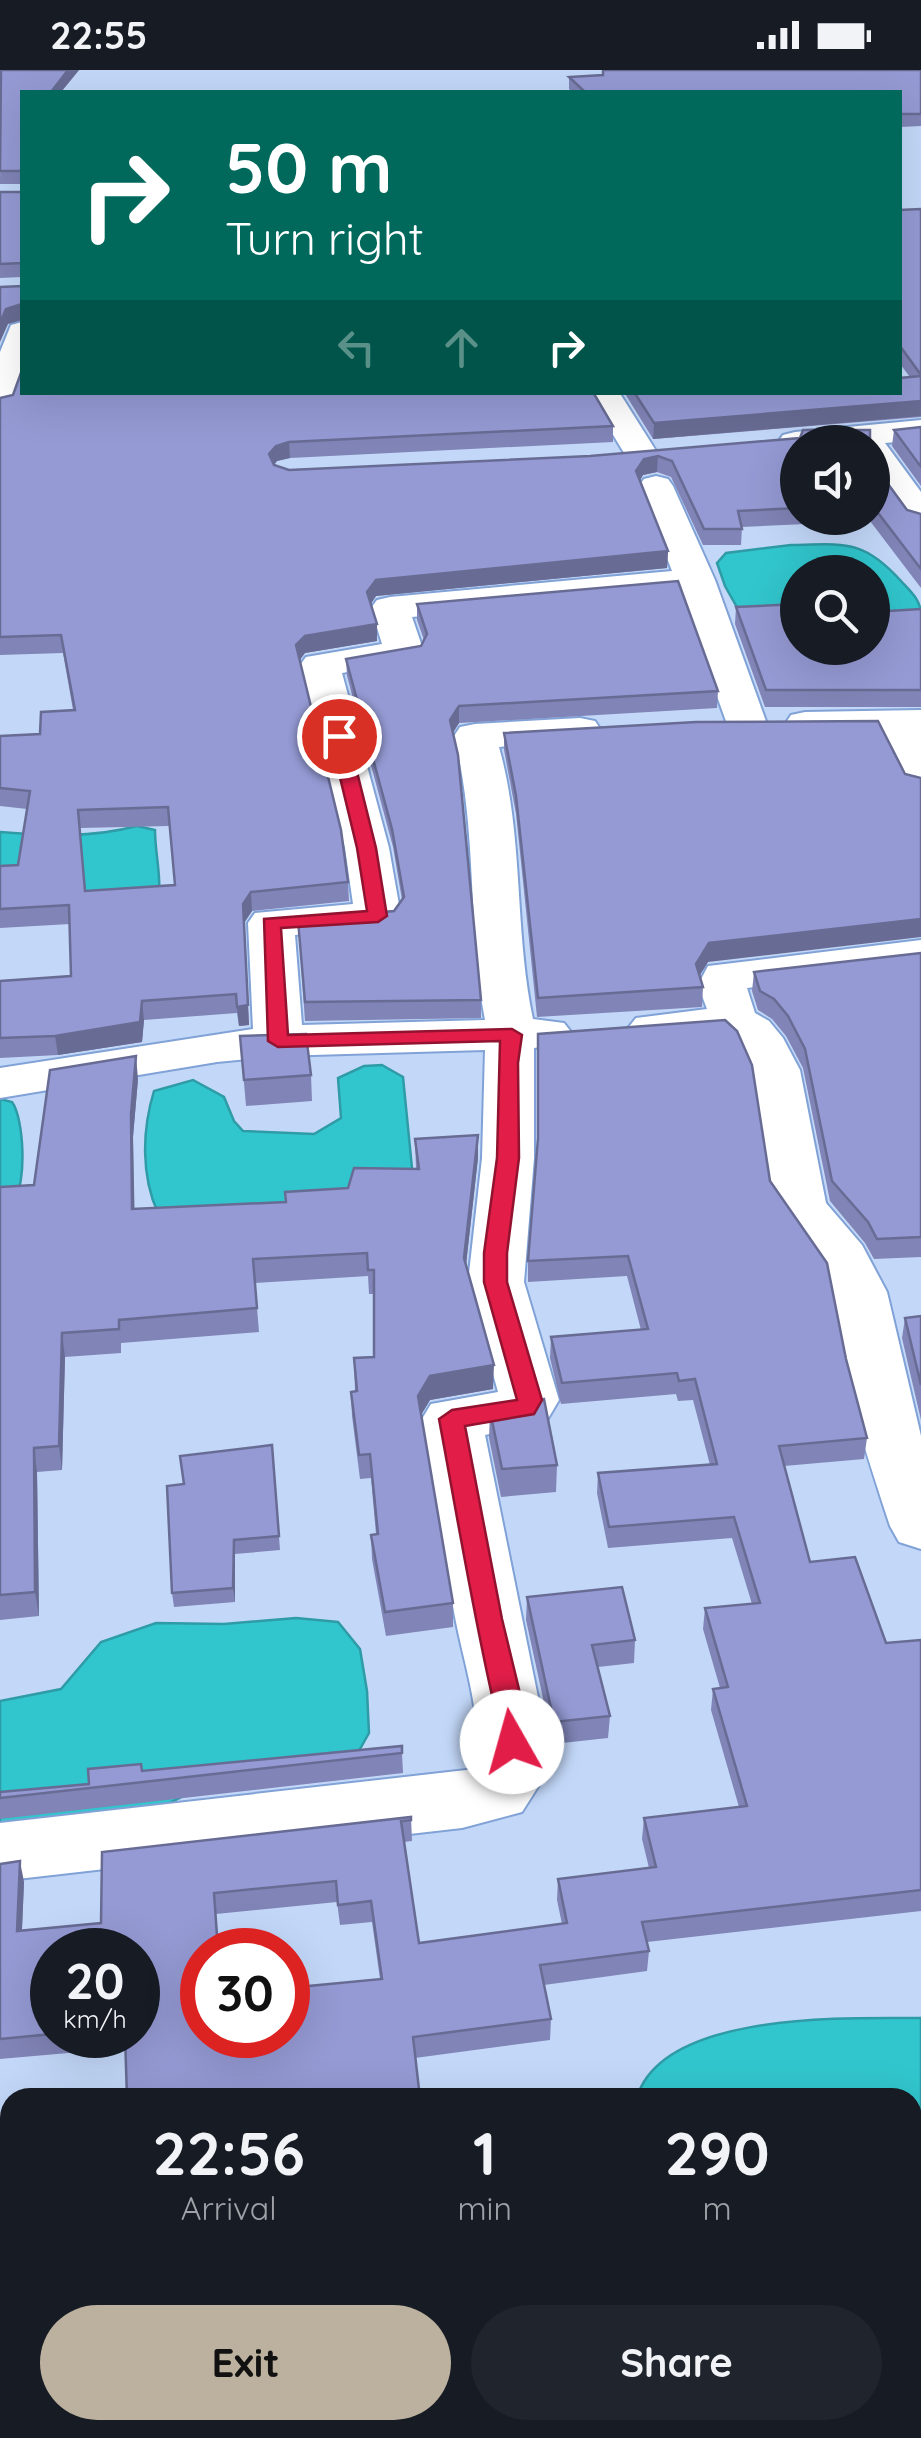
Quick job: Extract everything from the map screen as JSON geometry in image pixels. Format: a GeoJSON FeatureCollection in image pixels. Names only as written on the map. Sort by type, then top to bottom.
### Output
{"type":"FeatureCollection","features":[{"type":"Feature","properties":{"kind":"street"},"geometry":{"type":"LineString","coordinates":[[0,402],[20,338]]}},
{"type":"Feature","properties":{"kind":"street"},"geometry":{"type":"LineString","coordinates":[[605,395],[649,470],[696,580],[724,671],[748,724]]}},
{"type":"Feature","properties":{"kind":"street"},"geometry":{"type":"LineString","coordinates":[[890,437],[921,430]]}},
{"type":"Feature","properties":{"kind":"street"},"geometry":{"type":"LineString","coordinates":[[756,445],[780,445]]}},
{"type":"Feature","properties":{"kind":"street"},"geometry":{"type":"LineString","coordinates":[[649,470],[679,451]]}},
{"type":"Feature","properties":{"kind":"street"},"geometry":{"type":"LineString","coordinates":[[606,456],[649,470]]}},
{"type":"Feature","properties":{"kind":"street"},"geometry":{"type":"LineString","coordinates":[[890,475],[921,516]]}},
{"type":"Feature","properties":{"kind":"street"},"geometry":{"type":"LineString","coordinates":[[278,1041],[271,923],[378,916],[366,848],[320,665],[404,652],[390,608],[696,580]]}},
{"type":"Feature","properties":{"kind":"street"},"geometry":{"type":"LineString","coordinates":[[696,724],[907,723],[921,781]]}},
{"type":"Feature","properties":{"kind":"street"},"geometry":{"type":"LineString","coordinates":[[0,1852],[462,1800],[498,1792],[507,1782],[512,1768],[510,1710],[488,1619],[452,1419],[525,1408],[530,1400],[496,1282],[508,1158],[507,1063],[512,1035],[496,929],[496,858],[488,785],[475,736],[617,728]]}},
{"type":"Feature","properties":{"kind":"street"},"geometry":{"type":"LineString","coordinates":[[731,1018],[731,1006],[722,984],[725,976],[921,954]]}},
{"type":"Feature","properties":{"kind":"street"},"geometry":{"type":"LineString","coordinates":[[0,1083],[217,1047],[278,1041],[691,1027],[731,1018],[755,1033],[775,1075],[786,1106],[794,1187],[801,1208],[846,1259],[857,1284],[886,1416],[921,1526]]}},
{"type":"Feature","properties":{"kind":"shaded area"},"geometry":{"type":"Polygon","coordinates":[[[791,545],[840,545],[870,555],[780,555],[780,625],[743,618],[717,563],[726,553],[791,545]]]}},
{"type":"Feature","properties":{"kind":"shaded area"},"geometry":{"type":"Polygon","coordinates":[[[890,569],[917,601],[921,615],[890,621],[890,569]]]}},
{"type":"Feature","properties":{"kind":"shaded area"},"geometry":{"type":"Polygon","coordinates":[[[137,826],[155,830],[159,896],[0,900],[0,832],[69,835],[137,826]]]}},
{"type":"Feature","properties":{"kind":"shaded area"},"geometry":{"type":"Polygon","coordinates":[[[382,1065],[403,1077],[412,1168],[409,1175],[347,1198],[158,1213],[145,1153],[154,1091],[193,1080],[224,1097],[243,1131],[314,1134],[341,1118],[338,1078],[364,1066],[382,1065]]]}},
{"type":"Feature","properties":{"kind":"shaded area"},"geometry":{"type":"Polygon","coordinates":[[[0,1099],[12,1102],[16,1110],[22,1151],[18,1192],[0,1210],[0,1099]]]}},
{"type":"Feature","properties":{"kind":"shaded area"},"geometry":{"type":"Polygon","coordinates":[[[296,1618],[338,1622],[360,1649],[369,1733],[355,1758],[198,1789],[153,1811],[0,1835],[0,1701],[61,1689],[101,1642],[156,1623],[224,1624],[296,1618]]]}},
{"type":"Feature","properties":{"kind":"shaded area"},"geometry":{"type":"Polygon","coordinates":[[[850,2018],[921,2018],[921,2088],[642,2088],[654,2069],[683,2048],[720,2034],[762,2025],[850,2018]]]}},
{"type":"Feature","properties":{"kind":"building"},"geometry":{"type":"Polygon","coordinates":[[[1,70],[68,70],[53,90],[20,90],[20,171],[0,171],[1,70]]]}},
{"type":"Feature","properties":{"kind":"building"},"geometry":{"type":"Polygon","coordinates":[[[603,70],[921,70],[921,114],[902,114],[902,90],[583,90],[569,77],[603,75],[603,70]]]}},
{"type":"Feature","properties":{"kind":"building"},"geometry":{"type":"Polygon","coordinates":[[[0,192],[20,192],[20,263],[0,264],[0,192]]]}},
{"type":"Feature","properties":{"kind":"building"},"geometry":{"type":"Polygon","coordinates":[[[921,209],[921,375],[902,349],[902,210],[921,209]]]}},
{"type":"Feature","properties":{"kind":"building"},"geometry":{"type":"Polygon","coordinates":[[[20,286],[20,305],[6,309],[0,323],[0,287],[20,286]]]}},
{"type":"Feature","properties":{"kind":"building"},"geometry":{"type":"Polygon","coordinates":[[[20,376],[20,395],[595,395],[613,426],[289,442],[276,446],[269,454],[274,465],[289,470],[590,456],[780,440],[780,509],[738,511],[742,529],[704,529],[672,461],[658,456],[644,459],[636,471],[668,551],[376,580],[367,592],[377,624],[305,636],[296,645],[341,830],[348,882],[251,892],[243,904],[248,1005],[237,1007],[236,994],[142,1001],[140,1022],[55,1036],[0,1038],[0,981],[71,976],[69,905],[0,909],[0,866],[18,865],[30,791],[0,788],[0,736],[40,734],[41,712],[75,710],[61,635],[0,637],[0,398],[13,395],[20,376]],[[168,807],[78,810],[85,891],[175,885],[168,807]]]}},
{"type":"Feature","properties":{"kind":"building"},"geometry":{"type":"Polygon","coordinates":[[[921,376],[921,401],[654,423],[636,395],[902,395],[902,378],[921,376]]]}},
{"type":"Feature","properties":{"kind":"building"},"geometry":{"type":"Polygon","coordinates":[[[921,427],[921,467],[894,430],[921,427]]]}},
{"type":"Feature","properties":{"kind":"building"},"geometry":{"type":"Polygon","coordinates":[[[890,487],[907,510],[921,514],[921,569],[890,529],[890,487]]]}},
{"type":"Feature","properties":{"kind":"building"},"geometry":{"type":"Polygon","coordinates":[[[678,581],[718,691],[459,706],[450,720],[458,755],[481,1000],[305,1002],[298,920],[394,911],[404,897],[392,829],[346,659],[421,646],[427,634],[417,604],[678,581]]]}},
{"type":"Feature","properties":{"kind":"building"},"geometry":{"type":"Polygon","coordinates":[[[780,605],[780,665],[890,665],[890,611],[921,609],[921,690],[766,690],[736,607],[780,605]]]}},
{"type":"Feature","properties":{"kind":"building"},"geometry":{"type":"Polygon","coordinates":[[[878,721],[905,774],[921,778],[921,919],[709,943],[696,964],[703,987],[538,998],[516,796],[504,733],[696,722],[878,721]]]}},
{"type":"Feature","properties":{"kind":"building"},"geometry":{"type":"Polygon","coordinates":[[[921,953],[921,1237],[877,1239],[868,1222],[832,1181],[805,1049],[788,1016],[774,999],[760,991],[754,972],[921,953]]]}},
{"type":"Feature","properties":{"kind":"building"},"geometry":{"type":"Polygon","coordinates":[[[725,1020],[737,1031],[752,1065],[770,1181],[827,1263],[867,1438],[779,1446],[810,1562],[855,1557],[886,1643],[921,1640],[921,1890],[642,1922],[649,1951],[540,1965],[551,2019],[413,2037],[419,2088],[127,2088],[126,2058],[160,2058],[160,1928],[48,1928],[101,1923],[102,1852],[411,1817],[401,1821],[419,1943],[567,1923],[558,1879],[656,1867],[644,1818],[747,1806],[713,1689],[728,1687],[705,1608],[760,1603],[734,1517],[609,1527],[598,1473],[717,1464],[695,1379],[679,1381],[677,1373],[562,1383],[551,1337],[648,1329],[628,1256],[528,1261],[538,1138],[538,1034],[725,1020]]]}},
{"type":"Feature","properties":{"kind":"building"},"geometry":{"type":"Polygon","coordinates":[[[306,1034],[311,1075],[244,1080],[240,1036],[306,1034]]]}},
{"type":"Feature","properties":{"kind":"building"},"geometry":{"type":"Polygon","coordinates":[[[136,1056],[131,1114],[132,1209],[286,1202],[285,1192],[348,1188],[354,1168],[419,1169],[415,1139],[478,1135],[464,1258],[494,1365],[430,1376],[418,1396],[453,1603],[385,1612],[371,1535],[378,1534],[370,1454],[359,1455],[351,1392],[357,1391],[354,1358],[374,1357],[374,1270],[368,1270],[367,1253],[253,1259],[257,1308],[119,1320],[119,1329],[62,1333],[59,1446],[34,1448],[35,1592],[0,1595],[0,1187],[34,1185],[50,1070],[136,1056]]]}},
{"type":"Feature","properties":{"kind":"building"},"geometry":{"type":"Polygon","coordinates":[[[921,1316],[921,1385],[905,1318],[921,1316]]]}},
{"type":"Feature","properties":{"kind":"building"},"geometry":{"type":"Polygon","coordinates":[[[544,1399],[557,1465],[502,1469],[490,1411],[544,1399]]]}},
{"type":"Feature","properties":{"kind":"building"},"geometry":{"type":"Polygon","coordinates":[[[272,1445],[279,1536],[234,1540],[233,1588],[172,1593],[167,1486],[184,1484],[180,1456],[272,1445]]]}},
{"type":"Feature","properties":{"kind":"building"},"geometry":{"type":"Polygon","coordinates":[[[622,1587],[635,1640],[592,1645],[610,1716],[554,1722],[527,1597],[622,1587]]]}},
{"type":"Feature","properties":{"kind":"building"},"geometry":{"type":"Polygon","coordinates":[[[402,1746],[402,1753],[0,1798],[0,1792],[89,1784],[88,1769],[141,1764],[142,1771],[402,1746]]]}},
{"type":"Feature","properties":{"kind":"building"},"geometry":{"type":"Polygon","coordinates":[[[20,1861],[17,1931],[30,1930],[30,2036],[0,2039],[0,1864],[20,1861]]]}},
{"type":"Feature","properties":{"kind":"route"},"geometry":{"type":"LineString","coordinates":[[339,736],[378,916],[271,923],[278,1041],[512,1035],[507,1063],[508,1158],[496,1282],[530,1400],[525,1408],[452,1419],[452,1439],[488,1619],[502,1668],[512,1742]]}}]}
